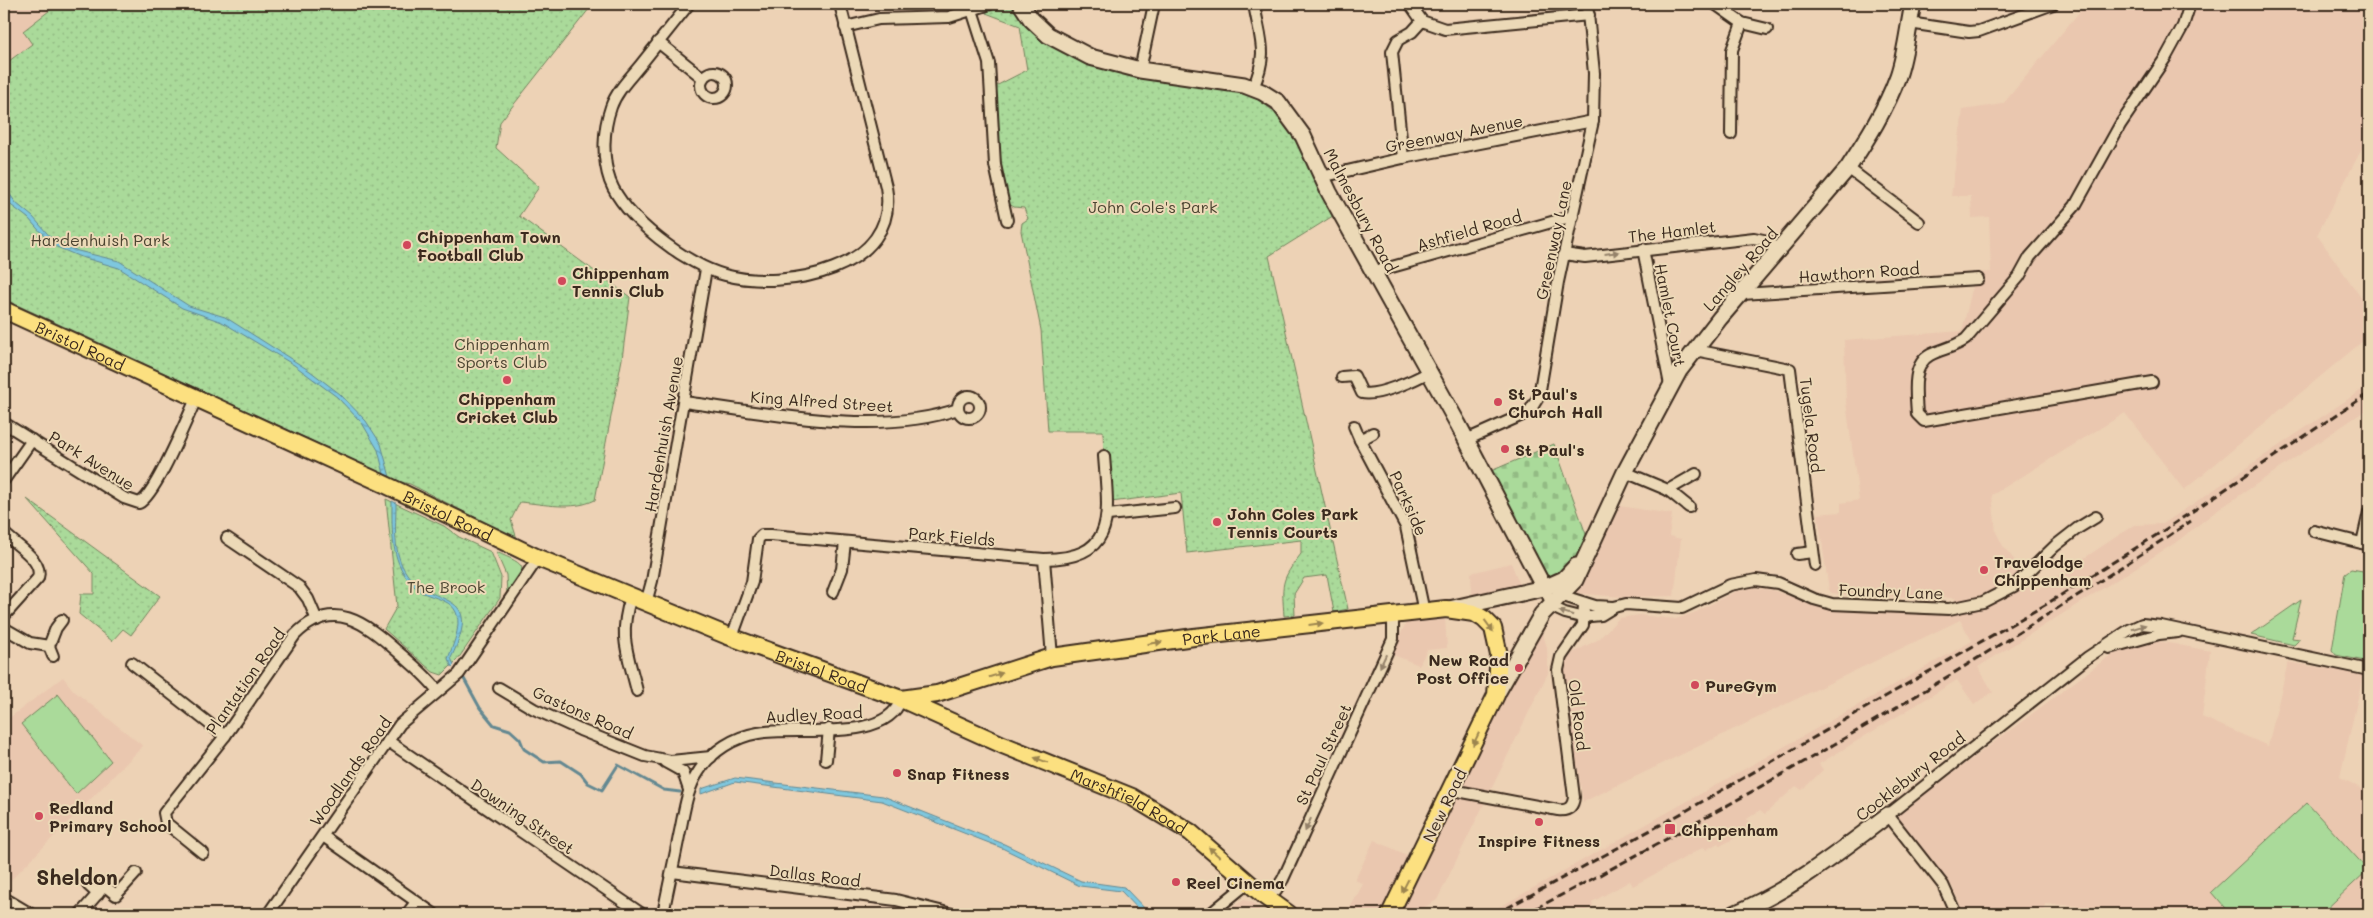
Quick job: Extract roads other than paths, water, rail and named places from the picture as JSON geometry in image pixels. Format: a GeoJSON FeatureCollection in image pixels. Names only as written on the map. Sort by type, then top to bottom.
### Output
{"type":"FeatureCollection","features":[{"type":"Feature","properties":{"kind":"main road","name":"Malmesbury Road"},"geometry":{"type":"LineString","coordinates":[[1021,4],[1040,28],[1062,44],[1090,56],[1140,70],[1230,82],[1253,88],[1270,96],[1287,112],[1302,136],[1321,177],[1466,440],[1544,588]]}},
{"type":"Feature","properties":{"kind":"main road","name":"Langley Road"},"geometry":{"type":"LineString","coordinates":[[1556,600],[1574,580],[1625,472],[1670,386],[1695,350],[1848,168],[1883,110],[1894,84],[1913,4]]}},
{"type":"Feature","properties":{"kind":"main road","name":"Bristol Road"},"geometry":{"type":"LineString","coordinates":[[4,310],[384,484],[538,558],[732,637],[901,699]]}},
{"type":"Feature","properties":{"kind":"main road","name":"Langley Road"},"geometry":{"type":"LineString","coordinates":[[1544,588],[1564,579],[1584,557]]}},
{"type":"Feature","properties":{"kind":"main road","name":"Park Lane"},"geometry":{"type":"LineString","coordinates":[[901,699],[926,697],[1052,657],[1194,637],[1446,609],[1544,588]]}},
{"type":"Feature","properties":{"kind":"main road","name":"New Road"},"geometry":{"type":"LineString","coordinates":[[1390,914],[1452,790],[1496,695],[1542,614],[1556,600]]}},
{"type":"Feature","properties":{"kind":"main road","name":"New Road"},"geometry":{"type":"LineString","coordinates":[[1446,609],[1474,613],[1484,618],[1492,628],[1499,656],[1496,695]]}},
{"type":"Feature","properties":{"kind":"main road"},"geometry":{"type":"LineString","coordinates":[[948,721],[938,705],[941,697],[950,690]]}},
{"type":"Feature","properties":{"kind":"main road","name":"Marshfield Road"},"geometry":{"type":"LineString","coordinates":[[901,699],[948,721],[1144,803],[1194,835],[1264,896],[1289,914]]}},
{"type":"Feature","properties":{"kind":"main road","name":"Cocklebury Road"},"geometry":{"type":"LineString","coordinates":[[1734,914],[1800,881],[1888,815]]}},
{"type":"Feature","properties":{"kind":"main road"},"geometry":{"type":"LineString","coordinates":[[1264,896],[1274,914]]}},
{"type":"Feature","properties":{"kind":"street"},"geometry":{"type":"LineString","coordinates":[[689,4],[627,82],[612,105],[605,134],[608,173],[615,192],[632,213],[670,246],[706,269],[744,279],[779,279],[812,274],[837,266],[870,246],[879,234],[886,214],[887,193],[840,4]]}},
{"type":"Feature","properties":{"kind":"street"},"geometry":{"type":"LineString","coordinates":[[845,27],[879,20],[949,17],[990,4]]}},
{"type":"Feature","properties":{"kind":"street"},"geometry":{"type":"LineString","coordinates":[[1140,70],[1154,4]]}},
{"type":"Feature","properties":{"kind":"street"},"geometry":{"type":"LineString","coordinates":[[1253,88],[1261,68],[1263,56],[1254,4]]}},
{"type":"Feature","properties":{"kind":"street"},"geometry":{"type":"LineString","coordinates":[[1410,4],[1422,21],[1436,27],[1455,30],[1588,15]]}},
{"type":"Feature","properties":{"kind":"street","name":"Greenway Lane"},"geometry":{"type":"LineString","coordinates":[[1466,440],[1529,412],[1537,401],[1564,254],[1574,216],[1593,122],[1594,73],[1587,4]]}},
{"type":"Feature","properties":{"kind":"street"},"geometry":{"type":"LineString","coordinates":[[1715,4],[1742,23],[1767,29]]}},
{"type":"Feature","properties":{"kind":"street"},"geometry":{"type":"LineString","coordinates":[[1909,23],[1970,32],[2053,4]]}},
{"type":"Feature","properties":{"kind":"street"},"geometry":{"type":"LineString","coordinates":[[2152,382],[1924,421],[1917,414],[1916,385],[1922,362],[1932,354],[1955,347],[1966,339],[2019,276],[2030,257],[2075,206],[2120,125],[2166,57],[2183,26],[2190,4]]}},
{"type":"Feature","properties":{"kind":"street"},"geometry":{"type":"LineString","coordinates":[[976,7],[989,64],[995,165],[1008,220]]}},
{"type":"Feature","properties":{"kind":"street"},"geometry":{"type":"LineString","coordinates":[[1403,158],[1392,52],[1398,40],[1412,32],[1422,21]]}},
{"type":"Feature","properties":{"kind":"street"},"geometry":{"type":"LineString","coordinates":[[1731,134],[1732,50],[1742,23]]}},
{"type":"Feature","properties":{"kind":"street"},"geometry":{"type":"LineString","coordinates":[[658,42],[703,78]]}},
{"type":"Feature","properties":{"kind":"street","name":"Greenway Avenue"},"geometry":{"type":"LineString","coordinates":[[1321,177],[1403,158],[1593,122]]}},
{"type":"Feature","properties":{"kind":"street"},"geometry":{"type":"LineString","coordinates":[[1848,168],[1919,222]]}},
{"type":"Feature","properties":{"kind":"street","name":"Ashfield Road"},"geometry":{"type":"LineString","coordinates":[[1374,272],[1574,216]]}},
{"type":"Feature","properties":{"kind":"street","name":"The Hamlet"},"geometry":{"type":"LineString","coordinates":[[1564,254],[1585,256],[1754,238],[1768,241],[1778,253]]}},
{"type":"Feature","properties":{"kind":"street","name":"Hamlet Court"},"geometry":{"type":"LineString","coordinates":[[1643,249],[1670,386]]}},
{"type":"Feature","properties":{"kind":"street","name":"Hardenhuish Avenue"},"geometry":{"type":"LineString","coordinates":[[637,691],[623,635],[624,620],[652,581],[706,269]]}},
{"type":"Feature","properties":{"kind":"street","name":"Hawthorn Road"},"geometry":{"type":"LineString","coordinates":[[1742,294],[1978,279]]}},
{"type":"Feature","properties":{"kind":"street","name":"Tugela Road"},"geometry":{"type":"LineString","coordinates":[[1695,350],[1790,369],[1815,565]]}},
{"type":"Feature","properties":{"kind":"street"},"geometry":{"type":"LineString","coordinates":[[1342,376],[1354,376],[1362,393],[1370,394],[1413,381],[1429,372]]}},
{"type":"Feature","properties":{"kind":"street","name":"Park Avenue"},"geometry":{"type":"LineString","coordinates":[[4,423],[128,500],[139,503],[145,498],[172,452],[196,398]]}},
{"type":"Feature","properties":{"kind":"street","name":"King Alfred Street"},"geometry":{"type":"LineString","coordinates":[[684,402],[772,414],[872,422],[915,420],[958,409]]}},
{"type":"Feature","properties":{"kind":"street","name":"Parkside"},"geometry":{"type":"LineString","coordinates":[[1354,426],[1406,527],[1424,612]]}},
{"type":"Feature","properties":{"kind":"street"},"geometry":{"type":"LineString","coordinates":[[1360,440],[1373,433]]}},
{"type":"Feature","properties":{"kind":"street"},"geometry":{"type":"LineString","coordinates":[[4,480],[32,440]]}},
{"type":"Feature","properties":{"kind":"street"},"geometry":{"type":"LineString","coordinates":[[1104,456],[1108,515],[1175,508]]}},
{"type":"Feature","properties":{"kind":"street"},"geometry":{"type":"LineString","coordinates":[[1625,472],[1668,490],[1688,507]]}},
{"type":"Feature","properties":{"kind":"street"},"geometry":{"type":"LineString","coordinates":[[1668,490],[1696,474]]}},
{"type":"Feature","properties":{"kind":"street"},"geometry":{"type":"LineString","coordinates":[[2314,531],[2366,544],[2369,512]]}},
{"type":"Feature","properties":{"kind":"street","name":"Park Fields"},"geometry":{"type":"LineString","coordinates":[[732,637],[752,582],[757,542],[760,536],[1044,559],[1068,558],[1087,548],[1101,534],[1108,515]]}},
{"type":"Feature","properties":{"kind":"street","name":"Foundry Lane"},"geometry":{"type":"LineString","coordinates":[[1556,600],[1558,611],[1584,617],[1601,615],[1614,607],[1630,604],[1682,608],[1730,585],[1756,580],[1778,582],[1814,599],[1832,604],[1949,609],[1971,606],[1993,598],[2014,586],[2055,546],[2096,517]]}},
{"type":"Feature","properties":{"kind":"street"},"geometry":{"type":"LineString","coordinates":[[4,533],[35,561],[40,571],[37,580],[4,616]]}},
{"type":"Feature","properties":{"kind":"street"},"geometry":{"type":"LineString","coordinates":[[227,538],[299,587],[308,598],[317,620]]}},
{"type":"Feature","properties":{"kind":"street"},"geometry":{"type":"LineString","coordinates":[[834,592],[842,569],[845,542]]}},
{"type":"Feature","properties":{"kind":"street"},"geometry":{"type":"LineString","coordinates":[[1797,554],[1813,552]]}},
{"type":"Feature","properties":{"kind":"street","name":"Woodlands Road"},"geometry":{"type":"LineString","coordinates":[[268,914],[406,717],[453,680],[466,665],[538,558]]}},
{"type":"Feature","properties":{"kind":"street"},"geometry":{"type":"LineString","coordinates":[[1044,559],[1052,657]]}},
{"type":"Feature","properties":{"kind":"street"},"geometry":{"type":"LineString","coordinates":[[1544,588],[1556,600],[1614,607]]}},
{"type":"Feature","properties":{"kind":"street","name":"Old Road"},"geometry":{"type":"LineString","coordinates":[[1452,790],[1558,810],[1567,810],[1571,806],[1574,797],[1558,670],[1562,657],[1580,630],[1584,617],[1584,604]]}},
{"type":"Feature","properties":{"kind":"street","name":"St Paul Street"},"geometry":{"type":"LineString","coordinates":[[1264,896],[1276,890],[1283,879],[1393,638],[1393,615]]}},
{"type":"Feature","properties":{"kind":"street","name":"Plantation Road"},"geometry":{"type":"LineString","coordinates":[[202,854],[166,823],[163,817],[166,810],[225,736],[295,635],[308,624],[317,620],[340,616],[365,624],[428,678],[438,690]]}},
{"type":"Feature","properties":{"kind":"street"},"geometry":{"type":"LineString","coordinates":[[4,628],[30,643],[51,651],[56,628],[62,620]]}},
{"type":"Feature","properties":{"kind":"street","name":"Cocklebury Road"},"geometry":{"type":"LineString","coordinates":[[1888,815],[2088,657],[2129,630],[2142,624],[2369,670]]}},
{"type":"Feature","properties":{"kind":"street"},"geometry":{"type":"LineString","coordinates":[[132,663],[225,736]]}},
{"type":"Feature","properties":{"kind":"street","name":"Gastons Road"},"geometry":{"type":"LineString","coordinates":[[499,688],[534,708],[580,730],[657,759],[680,770],[686,778],[689,790]]}},
{"type":"Feature","properties":{"kind":"street","name":"Audley Road"},"geometry":{"type":"LineString","coordinates":[[663,914],[689,790],[699,771],[711,757],[728,744],[756,733],[859,728],[879,723],[896,711],[901,699]]}},
{"type":"Feature","properties":{"kind":"street"},"geometry":{"type":"LineString","coordinates":[[826,760],[829,729]]}},
{"type":"Feature","properties":{"kind":"street","name":"Downing Street"},"geometry":{"type":"LineString","coordinates":[[388,741],[642,914]]}},
{"type":"Feature","properties":{"kind":"street","name":"Gastons Road"},"geometry":{"type":"LineString","coordinates":[[657,759],[681,761],[711,757]]}},
{"type":"Feature","properties":{"kind":"street"},"geometry":{"type":"LineString","coordinates":[[1888,815],[1943,885],[1956,914]]}},
{"type":"Feature","properties":{"kind":"street"},"geometry":{"type":"LineString","coordinates":[[323,836],[434,914]]}},
{"type":"Feature","properties":{"kind":"street","name":"Dallas Road"},"geometry":{"type":"LineString","coordinates":[[672,872],[896,900],[952,914]]}},
{"type":"Feature","properties":{"kind":"street"},"geometry":{"type":"LineString","coordinates":[[88,885],[104,887],[116,895],[136,873]]}},
{"type":"Feature","properties":{"kind":"street"},"geometry":{"type":"LineString","coordinates":[[1210,914],[1249,882]]}},
{"type":"Feature","properties":{"kind":"street"},"geometry":{"type":"LineString","coordinates":[[80,914],[104,887]]}},
{"type":"Feature","properties":{"kind":"street"},"geometry":{"type":"LineString","coordinates":[[4,898],[31,914]]}},
{"type":"Feature","properties":{"kind":"street"},"geometry":{"type":"LineString","coordinates":[[407,914],[416,902]]}},
{"type":"Feature","properties":{"kind":"water"},"geometry":{"type":"Polygon","coordinates":[[[4,186],[16,203],[33,217],[53,240],[78,251],[119,261],[189,306],[225,317],[310,371],[340,394],[366,421],[381,444],[390,477],[384,474],[378,450],[362,423],[337,397],[294,365],[222,322],[182,308],[119,268],[78,256],[52,245],[28,218],[4,200],[4,186]]]}},
{"type":"Feature","properties":{"kind":"water"},"geometry":{"type":"Polygon","coordinates":[[[392,501],[396,503],[397,548],[402,566],[418,585],[452,603],[459,609],[462,620],[460,635],[451,658],[454,665],[452,667],[448,659],[458,627],[456,612],[452,606],[444,601],[419,590],[401,569],[394,548],[392,501]]]}},
{"type":"Feature","properties":{"kind":"water"},"geometry":{"type":"Polygon","coordinates":[[[735,778],[883,796],[1004,844],[1081,881],[1124,887],[1150,914],[1143,914],[1121,891],[1080,886],[1002,848],[882,801],[735,782],[701,794],[701,789],[735,778]]]}},
{"type":"Feature","properties":{"kind":"waterway"},"geometry":{"type":"LineString","coordinates":[[463,677],[480,708],[494,725],[510,730],[520,739],[524,749],[544,762],[561,761],[581,774],[588,783],[602,790],[618,765],[664,790],[680,792]]}},
{"type":"Feature","properties":{"kind":"railway"},"geometry":{"type":"LineString","coordinates":[[1496,914],[1684,812],[2045,605],[2163,531],[2369,393]]}},
{"type":"Feature","properties":{"kind":"railway"},"geometry":{"type":"LineString","coordinates":[[1525,914],[1780,776],[1946,678],[2191,521]]}},
{"type":"Feature","properties":{"kind":"place","name":"Chippenham Town Football Club"},"geometry":{"type":"Point","coordinates":[407,245]}},
{"type":"Feature","properties":{"kind":"place","name":"Chippenham Tennis Club"},"geometry":{"type":"Point","coordinates":[562,281]}},
{"type":"Feature","properties":{"kind":"place","name":"Chippenham Cricket Club"},"geometry":{"type":"Point","coordinates":[507,380]}},
{"type":"Feature","properties":{"kind":"place","name":"St Paul's Church Hall"},"geometry":{"type":"Point","coordinates":[1498,402]}},
{"type":"Feature","properties":{"kind":"place","name":"St Paul's"},"geometry":{"type":"Point","coordinates":[1505,449]}},
{"type":"Feature","properties":{"kind":"place","name":"John Coles Park Tennis Courts"},"geometry":{"type":"Point","coordinates":[1217,522]}},
{"type":"Feature","properties":{"kind":"place","name":"Travelodge Chippenham"},"geometry":{"type":"Point","coordinates":[1984,570]}},
{"type":"Feature","properties":{"kind":"place","name":"New Road Post Office"},"geometry":{"type":"Point","coordinates":[1519,668]}},
{"type":"Feature","properties":{"kind":"place","name":"PureGym"},"geometry":{"type":"Point","coordinates":[1695,685]}},
{"type":"Feature","properties":{"kind":"place","name":"Snap Fitness"},"geometry":{"type":"Point","coordinates":[897,773]}},
{"type":"Feature","properties":{"kind":"place","name":"Redland Primary School"},"geometry":{"type":"Point","coordinates":[39,816]}},
{"type":"Feature","properties":{"kind":"place","name":"Inspire Fitness"},"geometry":{"type":"Point","coordinates":[1539,822]}},
{"type":"Feature","properties":{"kind":"place","name":"Chippenham"},"geometry":{"type":"Point","coordinates":[1670,829]}},
{"type":"Feature","properties":{"kind":"place","name":"Reel Cinema"},"geometry":{"type":"Point","coordinates":[1176,882]}},
{"type":"Feature","properties":{"kind":"district","name":"Sheldon"},"geometry":{"type":"Point","coordinates":[77,876]}},
{"type":"Feature","properties":{"kind":"park label","name":"John Cole's Park"},"geometry":{"type":"Point","coordinates":[1153,206]}},
{"type":"Feature","properties":{"kind":"park label","name":"Hardenhuish Park"},"geometry":{"type":"Point","coordinates":[100,239]}},
{"type":"Feature","properties":{"kind":"park label","name":"Chippenham Sports Club"},"geometry":{"type":"Point","coordinates":[502,352]}},
{"type":"Feature","properties":{"kind":"park label","name":"The Brook"},"geometry":{"type":"Point","coordinates":[446,586]}}]}
